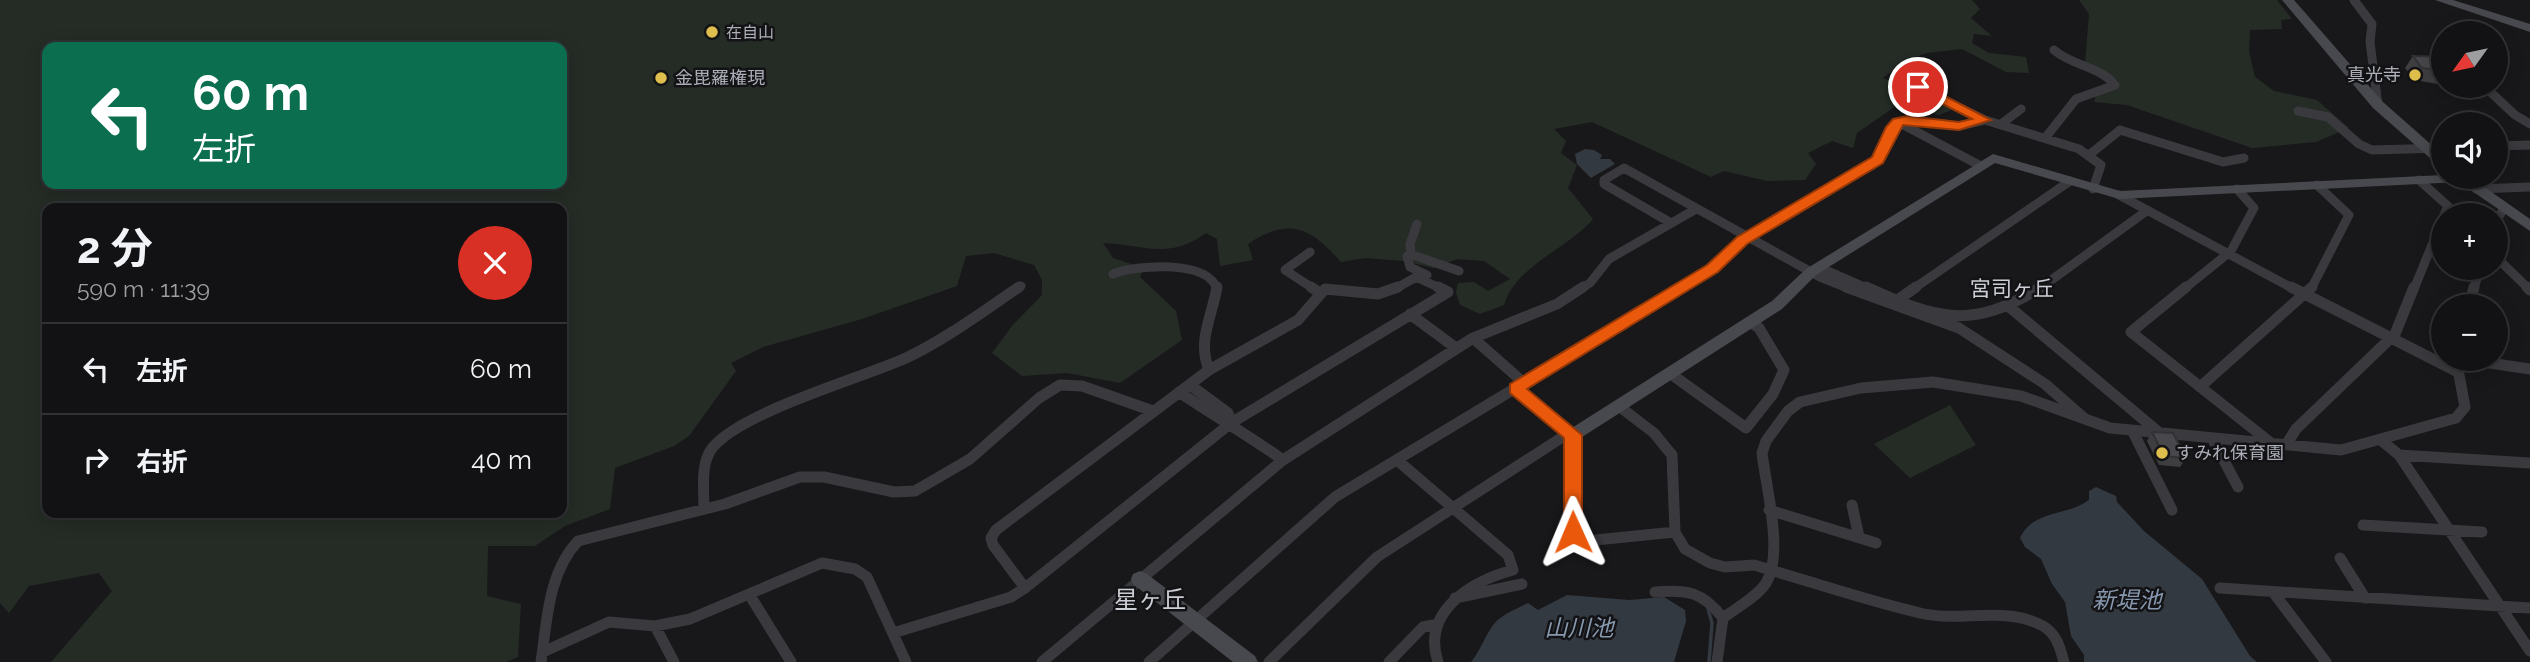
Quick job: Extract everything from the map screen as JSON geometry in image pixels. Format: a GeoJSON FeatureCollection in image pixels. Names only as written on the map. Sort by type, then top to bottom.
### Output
{"type":"FeatureCollection","features":[{"type":"Feature","properties":{"kind":"street"},"geometry":{"type":"LineString","coordinates":[[2288,0],[2378,105],[2431,152]]}},
{"type":"Feature","properties":{"kind":"street"},"geometry":{"type":"LineString","coordinates":[[2354,0],[2372,24],[2370,42],[2378,105]]}},
{"type":"Feature","properties":{"kind":"street"},"geometry":{"type":"LineString","coordinates":[[2441,0],[2530,28]]}},
{"type":"Feature","properties":{"kind":"street"},"geometry":{"type":"LineString","coordinates":[[2046,137],[2076,99],[2115,85],[2104,75],[2062,60],[2054,50]]}},
{"type":"Feature","properties":{"kind":"street"},"geometry":{"type":"LineString","coordinates":[[1918,87],[1985,120],[2046,137],[2089,155],[2101,165],[2093,189]]}},
{"type":"Feature","properties":{"kind":"street"},"geometry":{"type":"LineString","coordinates":[[2499,98],[2530,124]]}},
{"type":"Feature","properties":{"kind":"street"},"geometry":{"type":"LineString","coordinates":[[2001,124],[2021,109]]}},
{"type":"Feature","properties":{"kind":"street"},"geometry":{"type":"LineString","coordinates":[[2298,111],[2328,117],[2359,144],[2372,150],[2431,148]]}},
{"type":"Feature","properties":{"kind":"street"},"geometry":{"type":"LineString","coordinates":[[1149,662],[1321,507],[1713,269],[1748,237],[1878,160],[1892,127],[1898,122],[1907,120],[1959,126],[1985,120]]}},
{"type":"Feature","properties":{"kind":"street"},"geometry":{"type":"LineString","coordinates":[[1898,122],[1979,165]]}},
{"type":"Feature","properties":{"kind":"street"},"geometry":{"type":"LineString","coordinates":[[2089,155],[2120,130],[2223,162],[2244,158]]}},
{"type":"Feature","properties":{"kind":"street"},"geometry":{"type":"LineString","coordinates":[[2525,145],[2530,153]]}},
{"type":"Feature","properties":{"kind":"street"},"geometry":{"type":"LineString","coordinates":[[1269,662],[1377,557],[1561,438],[1573,435],[1620,407],[1751,322],[1777,305],[1815,269],[1979,165],[1999,158],[2119,195],[2431,179]]}},
{"type":"Feature","properties":{"kind":"street"},"geometry":{"type":"LineString","coordinates":[[1671,223],[1604,184],[1604,180],[1624,168],[1748,237],[1815,269],[1902,310],[1959,328],[2045,384],[2086,421]]}},
{"type":"Feature","properties":{"kind":"street"},"geometry":{"type":"LineString","coordinates":[[2419,180],[2445,203]]}},
{"type":"Feature","properties":{"kind":"street"},"geometry":{"type":"LineString","coordinates":[[1899,299],[2070,181]]}},
{"type":"Feature","properties":{"kind":"street"},"geometry":{"type":"LineString","coordinates":[[2200,387],[2306,295],[2349,215],[2317,185]]}},
{"type":"Feature","properties":{"kind":"street"},"geometry":{"type":"LineString","coordinates":[[2508,188],[2530,187]]}},
{"type":"Feature","properties":{"kind":"street"},"geometry":{"type":"LineString","coordinates":[[2237,189],[2254,208],[2227,255],[2131,332],[2271,443]]}},
{"type":"Feature","properties":{"kind":"street"},"geometry":{"type":"LineString","coordinates":[[2476,189],[2489,203]]}},
{"type":"Feature","properties":{"kind":"street"},"geometry":{"type":"LineString","coordinates":[[1717,662],[1723,618],[1765,585],[1771,570],[1774,546],[1762,453],[1766,441],[1788,411],[1800,402],[1874,387],[1933,382],[1960,384],[2021,397],[2086,421],[2133,432],[2288,442],[2340,450],[2382,441],[2456,418],[2465,407],[2458,372],[2227,255],[2119,195]]}},
{"type":"Feature","properties":{"kind":"street"},"geometry":{"type":"LineString","coordinates":[[1042,662],[1283,460],[1473,338],[1557,304],[1590,283],[1609,259],[1696,209]]}},
{"type":"Feature","properties":{"kind":"street"},"geometry":{"type":"LineString","coordinates":[[1815,269],[1959,318],[2007,305],[2039,291],[2146,212]]}},
{"type":"Feature","properties":{"kind":"street"},"geometry":{"type":"LineString","coordinates":[[2508,218],[2530,226]]}},
{"type":"Feature","properties":{"kind":"street"},"geometry":{"type":"LineString","coordinates":[[1411,254],[1410,244],[1417,225]]}},
{"type":"Feature","properties":{"kind":"street"},"geometry":{"type":"LineString","coordinates":[[2288,442],[2296,429],[2391,337],[2431,246]]}},
{"type":"Feature","properties":{"kind":"street"},"geometry":{"type":"LineString","coordinates":[[1310,252],[1285,270],[1320,293]]}},
{"type":"Feature","properties":{"kind":"street"},"geometry":{"type":"LineString","coordinates":[[1411,254],[1458,271]]}},
{"type":"Feature","properties":{"kind":"street"},"geometry":{"type":"LineString","coordinates":[[893,633],[1011,597],[1231,423],[1448,292],[1446,289],[1450,285],[1410,267],[1407,256],[1411,254]]}},
{"type":"Feature","properties":{"kind":"street"},"geometry":{"type":"LineString","coordinates":[[1113,274],[1139,265],[1198,272],[1217,286],[1202,337],[1202,350],[1209,370]]}},
{"type":"Feature","properties":{"kind":"street"},"geometry":{"type":"LineString","coordinates":[[2508,269],[2530,290]]}},
{"type":"Feature","properties":{"kind":"street"},"geometry":{"type":"LineString","coordinates":[[1025,588],[993,545],[991,538],[996,530],[1209,370],[1298,320],[1308,312],[1320,293],[1332,288],[1378,294],[1392,291],[1416,277],[1446,289]]}},
{"type":"Feature","properties":{"kind":"street"},"geometry":{"type":"LineString","coordinates":[[704,509],[706,464],[709,454],[722,438],[750,423],[905,358],[1021,286]]}},
{"type":"Feature","properties":{"kind":"street"},"geometry":{"type":"LineString","coordinates":[[2007,305],[2162,435]]}},
{"type":"Feature","properties":{"kind":"street"},"geometry":{"type":"LineString","coordinates":[[1410,314],[1456,348]]}},
{"type":"Feature","properties":{"kind":"street"},"geometry":{"type":"LineString","coordinates":[[1671,374],[1746,428],[1764,407],[1784,370],[1759,328],[1751,322]]}},
{"type":"Feature","properties":{"kind":"street"},"geometry":{"type":"LineString","coordinates":[[1473,338],[1573,435],[1573,532],[1576,537],[1586,541],[1675,532]]}},
{"type":"Feature","properties":{"kind":"street"},"geometry":{"type":"LineString","coordinates":[[2508,366],[2530,369]]}},
{"type":"Feature","properties":{"kind":"street"},"geometry":{"type":"LineString","coordinates":[[1190,385],[1228,412],[1231,423]]}},
{"type":"Feature","properties":{"kind":"street"},"geometry":{"type":"LineString","coordinates":[[542,657],[559,564],[569,548],[594,535],[704,509],[800,477],[824,477],[894,492],[915,491],[970,459],[1039,398],[1060,386],[1082,386],[1153,411]]}},
{"type":"Feature","properties":{"kind":"street"},"geometry":{"type":"LineString","coordinates":[[1179,392],[1220,421],[1231,423],[1283,460]]}},
{"type":"Feature","properties":{"kind":"street"},"geometry":{"type":"LineString","coordinates":[[1620,407],[1654,433],[1671,455],[1675,532],[1685,549],[1710,563],[1726,567],[1754,565],[1923,614],[1945,618],[2013,616],[2034,619],[2061,644],[2064,662]]}},
{"type":"Feature","properties":{"kind":"street"},"geometry":{"type":"LineString","coordinates":[[2133,432],[2172,510]]}},
{"type":"Feature","properties":{"kind":"street"},"geometry":{"type":"LineString","coordinates":[[2212,438],[2238,487]]}},
{"type":"Feature","properties":{"kind":"street"},"geometry":{"type":"LineString","coordinates":[[2382,441],[2399,456],[2530,651]]}},
{"type":"Feature","properties":{"kind":"street"},"geometry":{"type":"LineString","coordinates":[[2399,456],[2530,463]]}},
{"type":"Feature","properties":{"kind":"street"},"geometry":{"type":"LineString","coordinates":[[1397,460],[1508,555],[1513,570],[1475,582],[1455,598],[1438,624],[1438,662]]}},
{"type":"Feature","properties":{"kind":"street"},"geometry":{"type":"LineString","coordinates":[[1852,505],[1859,537]]}},
{"type":"Feature","properties":{"kind":"street"},"geometry":{"type":"LineString","coordinates":[[1769,510],[1876,543]]}},
{"type":"Feature","properties":{"kind":"street"},"geometry":{"type":"LineString","coordinates":[[2363,525],[2482,532]]}},
{"type":"Feature","properties":{"kind":"street"},"geometry":{"type":"LineString","coordinates":[[2340,558],[2365,598]]}},
{"type":"Feature","properties":{"kind":"street"},"geometry":{"type":"LineString","coordinates":[[542,657],[609,622],[655,626],[690,619],[805,568],[839,564],[855,569],[867,577],[906,662]]}},
{"type":"Feature","properties":{"kind":"street"},"geometry":{"type":"LineString","coordinates":[[1140,579],[1248,662]]}},
{"type":"Feature","properties":{"kind":"street"},"geometry":{"type":"LineString","coordinates":[[1455,598],[1471,597],[1499,586],[1521,584]]}},
{"type":"Feature","properties":{"kind":"street"},"geometry":{"type":"LineString","coordinates":[[2220,588],[2530,608]]}},
{"type":"Feature","properties":{"kind":"street"},"geometry":{"type":"LineString","coordinates":[[1655,592],[1694,590],[1704,594],[1723,618]]}},
{"type":"Feature","properties":{"kind":"street"},"geometry":{"type":"LineString","coordinates":[[2273,592],[2326,662]]}},
{"type":"Feature","properties":{"kind":"street"},"geometry":{"type":"LineString","coordinates":[[748,594],[791,662]]}},
{"type":"Feature","properties":{"kind":"street"},"geometry":{"type":"LineString","coordinates":[[1389,662],[1423,627],[1438,624]]}},
{"type":"Feature","properties":{"kind":"street"},"geometry":{"type":"LineString","coordinates":[[655,626],[674,662]]}},
{"type":"Feature","properties":{"kind":"shaded area"},"geometry":{"type":"Polygon","coordinates":[[[0,0],[1972,0],[1980,9],[1971,18],[1992,36],[1974,34],[1972,43],[1989,53],[2026,57],[2029,73],[2006,72],[1962,49],[1927,53],[1907,60],[1883,78],[1956,108],[1939,115],[1896,106],[1857,133],[1853,148],[1832,141],[1808,153],[1816,164],[1805,180],[1767,181],[1724,171],[1711,177],[1592,122],[1554,129],[1566,141],[1561,153],[1577,165],[1568,188],[1593,219],[1519,279],[1504,305],[1480,314],[1460,305],[1456,292],[1458,283],[1474,282],[1488,291],[1510,279],[1484,261],[1457,259],[1434,268],[1403,261],[1365,258],[1341,262],[1309,234],[1287,229],[1275,230],[1248,244],[1253,260],[1220,266],[1217,239],[1206,233],[1192,242],[1167,249],[1103,243],[1113,258],[1143,268],[1140,277],[1176,311],[1182,340],[1120,383],[1067,373],[1022,376],[992,353],[1012,326],[1042,295],[1042,280],[1034,265],[994,253],[966,256],[957,286],[862,319],[763,347],[731,363],[736,371],[689,436],[674,446],[615,468],[610,509],[565,526],[535,546],[488,546],[487,596],[521,604],[518,657],[506,662],[51,662],[112,591],[99,573],[29,586],[9,613],[0,603],[0,0]]]}},
{"type":"Feature","properties":{"kind":"shaded area"},"geometry":{"type":"Polygon","coordinates":[[[2079,0],[2277,0],[2292,19],[2281,20],[2282,29],[2250,30],[2249,51],[2255,77],[2274,91],[2317,100],[2349,128],[2316,142],[2252,148],[2127,105],[2094,102],[2096,94],[2112,88],[2119,81],[2085,64],[2089,14],[2079,0]]]}},
{"type":"Feature","properties":{"kind":"shaded area"},"geometry":{"type":"Polygon","coordinates":[[[1950,405],[1976,445],[1910,478],[1874,444],[1950,405]]]}},
{"type":"Feature","properties":{"kind":"water"},"geometry":{"type":"Polygon","coordinates":[[[1585,149],[1594,150],[1602,155],[1600,159],[1610,159],[1615,164],[1591,178],[1577,164],[1575,154],[1585,149]]]}},
{"type":"Feature","properties":{"kind":"water","name":"新堤池"},"geometry":{"type":"Polygon","coordinates":[[[2096,487],[2116,496],[2117,502],[2144,531],[2202,579],[2250,656],[2257,662],[2084,662],[2084,655],[2071,636],[2065,602],[2052,584],[2041,559],[2025,547],[2020,538],[2033,522],[2089,500],[2089,491],[2096,487]]]}},
{"type":"Feature","properties":{"kind":"water","name":"山川池"},"geometry":{"type":"Polygon","coordinates":[[[1567,595],[1629,600],[1664,597],[1685,610],[1686,621],[1674,662],[1471,662],[1491,628],[1501,617],[1528,603],[1538,610],[1567,595]]]}},
{"type":"Feature","properties":{"kind":"building"},"geometry":{"type":"Polygon","coordinates":[[[2413,56],[2431,57],[2431,69],[2422,68],[2413,56]]]}},
{"type":"Feature","properties":{"kind":"building"},"geometry":{"type":"Polygon","coordinates":[[[2152,432],[2173,433],[2186,458],[2164,456],[2152,432]]]}},
{"type":"Feature","properties":{"kind":"waterway"},"geometry":{"type":"LineString","coordinates":[[1708,609],[1712,623],[1709,662]]}},
{"type":"Feature","properties":{"kind":"place","name":"在自山"},"geometry":{"type":"Point","coordinates":[712,32]}},
{"type":"Feature","properties":{"kind":"place","name":"真光寺"},"geometry":{"type":"Point","coordinates":[2415,75]}},
{"type":"Feature","properties":{"kind":"place","name":"金毘羅権現"},"geometry":{"type":"Point","coordinates":[661,78]}},
{"type":"Feature","properties":{"kind":"place","name":"すみれ保育園"},"geometry":{"type":"Point","coordinates":[2162,453]}},
{"type":"Feature","properties":{"kind":"district","name":"宮司ヶ丘"},"geometry":{"type":"Point","coordinates":[2012,289]}},
{"type":"Feature","properties":{"kind":"district","name":"星ヶ丘"},"geometry":{"type":"Point","coordinates":[1150,600]}},
{"type":"Feature","properties":{"kind":"route"},"geometry":{"type":"LineString","coordinates":[[1573,532],[1573,435],[1516,389],[1713,269],[1742,240],[1878,160],[1892,127],[1898,122],[1907,120],[1959,126],[1977,119],[1985,120],[1980,115],[1918,87]]}}]}
